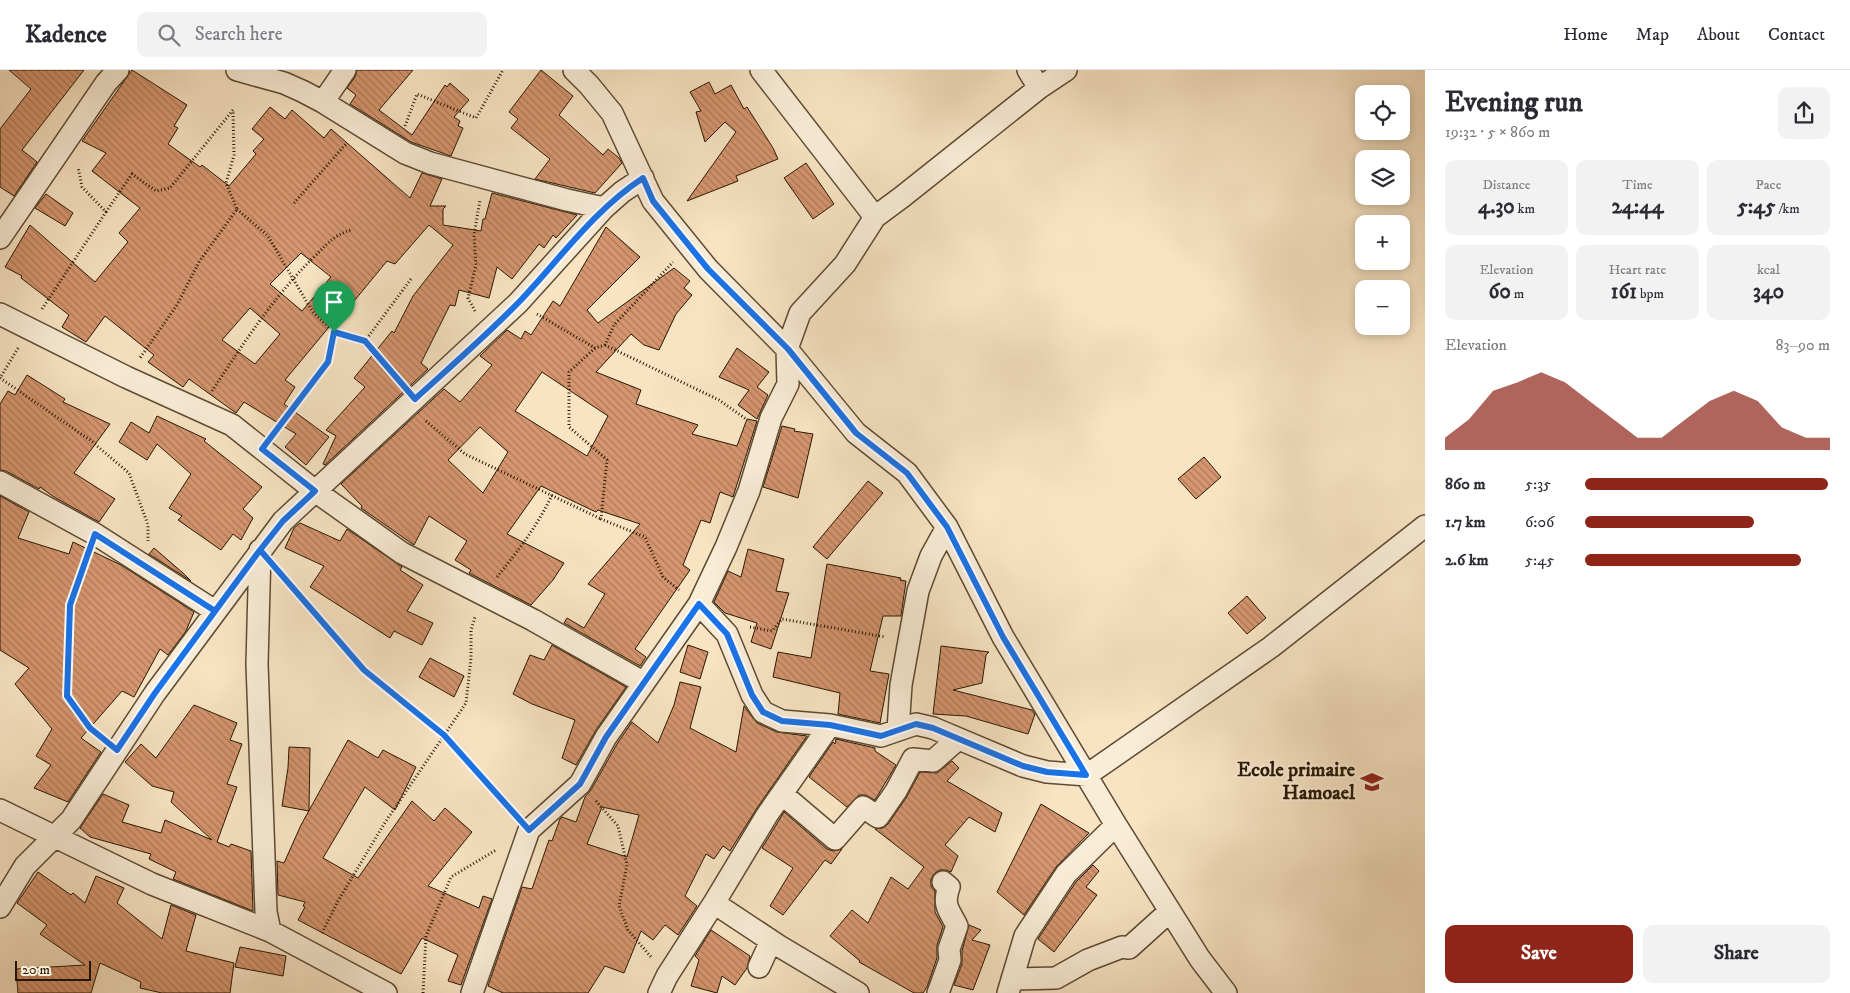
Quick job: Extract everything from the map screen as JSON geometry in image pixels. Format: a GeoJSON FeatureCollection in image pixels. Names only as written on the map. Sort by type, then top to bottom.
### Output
{"type":"FeatureCollection","features":[{"type":"Feature","properties":{"kind":"street"},"geometry":{"type":"LineString","coordinates":[[0,238],[106,83],[118,70]]}},
{"type":"Feature","properties":{"kind":"street"},"geometry":{"type":"LineString","coordinates":[[237,70],[284,83],[323,102],[396,148],[430,164],[604,208]]}},
{"type":"Feature","properties":{"kind":"street"},"geometry":{"type":"LineString","coordinates":[[323,102],[345,70]]}},
{"type":"Feature","properties":{"kind":"street"},"geometry":{"type":"LineString","coordinates":[[574,70],[589,84],[612,113],[653,201],[708,269],[788,349],[856,433],[907,473],[947,527],[1003,637],[1116,825],[1200,959],[1226,993]]}},
{"type":"Feature","properties":{"kind":"street"},"geometry":{"type":"LineString","coordinates":[[761,70],[876,217]]}},
{"type":"Feature","properties":{"kind":"street"},"geometry":{"type":"LineString","coordinates":[[1028,70],[1039,88]]}},
{"type":"Feature","properties":{"kind":"street"},"geometry":{"type":"LineString","coordinates":[[472,993],[529,830],[580,784],[606,737],[699,604],[726,548],[749,492],[771,418],[788,384],[788,349],[800,313],[845,264],[876,217],[1039,88],[1066,70]]}},
{"type":"Feature","properties":{"kind":"street"},"geometry":{"type":"LineString","coordinates":[[0,908],[16,877],[71,820],[155,693],[283,521],[518,303],[604,208],[622,192],[643,178]]}},
{"type":"Feature","properties":{"kind":"street"},"geometry":{"type":"LineString","coordinates":[[0,314],[126,377],[232,425],[315,491],[402,553],[533,620],[644,683]]}},
{"type":"Feature","properties":{"kind":"street"},"geometry":{"type":"LineString","coordinates":[[0,482],[95,534],[215,611]]}},
{"type":"Feature","properties":{"kind":"street"},"geometry":{"type":"LineString","coordinates":[[699,604],[727,634],[752,695],[763,712],[782,721],[830,725],[881,736],[916,724],[922,725],[1023,766],[1047,772],[1086,775],[1271,648],[1425,526]]}},
{"type":"Feature","properties":{"kind":"street"},"geometry":{"type":"LineString","coordinates":[[898,730],[901,685],[918,591],[930,556],[947,527]]}},
{"type":"Feature","properties":{"kind":"street"},"geometry":{"type":"LineString","coordinates":[[260,550],[257,664],[266,912],[270,931]]}},
{"type":"Feature","properties":{"kind":"street"},"geometry":{"type":"LineString","coordinates":[[663,984],[767,815],[830,725]]}},
{"type":"Feature","properties":{"kind":"street"},"geometry":{"type":"LineString","coordinates":[[782,794],[834,839],[863,808],[878,817],[896,792],[913,759],[933,761],[958,739]]}},
{"type":"Feature","properties":{"kind":"street"},"geometry":{"type":"LineString","coordinates":[[0,810],[152,884],[270,931],[386,993]]}},
{"type":"Feature","properties":{"kind":"street"},"geometry":{"type":"LineString","coordinates":[[1116,825],[1066,874],[1025,936],[1010,986],[1056,978],[1088,960],[1122,947],[1129,948],[1170,911]]}},
{"type":"Feature","properties":{"kind":"street"},"geometry":{"type":"LineString","coordinates":[[938,993],[950,960],[949,948],[958,926],[948,911],[945,898],[949,888],[943,882]]}},
{"type":"Feature","properties":{"kind":"street"},"geometry":{"type":"LineString","coordinates":[[714,903],[851,991]]}},
{"type":"Feature","properties":{"kind":"street"},"geometry":{"type":"LineString","coordinates":[[759,967],[771,941]]}},
{"type":"Feature","properties":{"kind":"path"},"geometry":{"type":"LineString","coordinates":[[396,148],[417,94],[476,118],[503,70]]}},
{"type":"Feature","properties":{"kind":"path"},"geometry":{"type":"LineString","coordinates":[[149,567],[148,525],[129,473],[90,440],[0,378],[29,329],[132,174],[156,191],[170,188],[233,110],[234,155],[226,183],[237,209],[268,236],[312,311],[334,332],[365,341],[412,402],[465,454],[601,519],[645,537],[662,578],[699,604]]}},
{"type":"Feature","properties":{"kind":"path"},"geometry":{"type":"LineString","coordinates":[[294,203],[361,126]]}},
{"type":"Feature","properties":{"kind":"path"},"geometry":{"type":"LineString","coordinates":[[73,132],[82,187],[106,212]]}},
{"type":"Feature","properties":{"kind":"path"},"geometry":{"type":"LineString","coordinates":[[483,177],[474,235],[476,265],[468,298],[486,333]]}},
{"type":"Feature","properties":{"kind":"path"},"geometry":{"type":"LineString","coordinates":[[126,377],[177,305],[200,262],[237,209]]}},
{"type":"Feature","properties":{"kind":"path"},"geometry":{"type":"LineString","coordinates":[[199,410],[252,329],[293,278],[338,234],[351,230]]}},
{"type":"Feature","properties":{"kind":"path"},"geometry":{"type":"LineString","coordinates":[[605,346],[614,325],[689,245]]}},
{"type":"Feature","properties":{"kind":"path"},"geometry":{"type":"LineString","coordinates":[[365,341],[411,279]]}},
{"type":"Feature","properties":{"kind":"path"},"geometry":{"type":"LineString","coordinates":[[518,303],[595,348]]}},
{"type":"Feature","properties":{"kind":"path"},"geometry":{"type":"LineString","coordinates":[[262,449],[328,362],[334,332]]}},
{"type":"Feature","properties":{"kind":"path"},"geometry":{"type":"LineString","coordinates":[[601,519],[607,460],[569,427],[569,372],[595,348],[605,346],[720,400],[766,434]]}},
{"type":"Feature","properties":{"kind":"path"},"geometry":{"type":"LineString","coordinates":[[313,953],[338,900],[384,824],[466,703],[471,658],[471,630],[483,594],[523,544],[542,516],[552,495]]}},
{"type":"Feature","properties":{"kind":"path"},"geometry":{"type":"LineString","coordinates":[[95,534],[70,605],[67,696],[90,728],[117,750]]}},
{"type":"Feature","properties":{"kind":"path"},"geometry":{"type":"LineString","coordinates":[[260,550],[364,670],[444,735],[529,830],[451,877],[426,936],[423,993]]}},
{"type":"Feature","properties":{"kind":"path"},"geometry":{"type":"LineString","coordinates":[[727,634],[745,626],[772,631],[782,619],[909,641]]}},
{"type":"Feature","properties":{"kind":"path"},"geometry":{"type":"LineString","coordinates":[[580,784],[618,826],[627,865],[619,906],[628,930],[663,984]]}},
{"type":"Feature","properties":{"kind":"building"},"geometry":{"type":"Polygon","coordinates":[[[9,70],[84,70],[22,150],[37,162],[14,196],[0,187],[0,129],[31,89],[9,70]]]}},
{"type":"Feature","properties":{"kind":"building"},"geometry":{"type":"Polygon","coordinates":[[[132,70],[187,105],[174,126],[178,128],[168,144],[200,167],[202,165],[229,186],[256,154],[253,151],[264,139],[252,129],[270,107],[285,119],[292,110],[324,138],[331,129],[410,198],[422,173],[442,179],[430,206],[446,206],[443,209],[443,225],[481,231],[492,193],[577,215],[556,238],[553,235],[544,248],[539,244],[512,279],[497,267],[489,298],[459,290],[455,306],[450,305],[421,363],[428,369],[325,465],[323,464],[336,436],[326,430],[365,387],[354,378],[392,331],[394,333],[413,296],[453,245],[429,225],[395,264],[387,261],[341,317],[339,315],[285,380],[295,387],[284,404],[329,437],[306,465],[285,447],[296,434],[244,402],[236,413],[189,379],[183,387],[148,362],[154,355],[105,316],[86,342],[62,327],[69,315],[21,278],[22,276],[5,267],[30,225],[95,282],[128,242],[119,233],[140,208],[92,171],[106,153],[82,141],[132,70]],[[301,253],[270,284],[302,311],[331,277],[301,253]],[[250,308],[222,340],[255,364],[280,334],[250,308]]]}},
{"type":"Feature","properties":{"kind":"building"},"geometry":{"type":"Polygon","coordinates":[[[357,70],[413,70],[379,110],[412,135],[445,85],[447,87],[450,83],[469,100],[454,117],[460,121],[458,126],[463,128],[451,156],[411,142],[350,104],[356,95],[347,88],[355,77],[357,70]]]}},
{"type":"Feature","properties":{"kind":"building"},"geometry":{"type":"Polygon","coordinates":[[[541,70],[573,96],[559,115],[603,155],[608,149],[622,163],[595,193],[535,179],[550,159],[511,128],[518,119],[509,112],[541,70]]]}},
{"type":"Feature","properties":{"kind":"building"},"geometry":{"type":"Polygon","coordinates":[[[709,82],[715,94],[731,85],[744,109],[747,107],[778,159],[736,176],[738,181],[687,201],[736,132],[725,122],[705,142],[696,112],[701,111],[690,92],[709,82]]]}},
{"type":"Feature","properties":{"kind":"building"},"geometry":{"type":"Polygon","coordinates":[[[806,163],[834,204],[813,219],[784,178],[806,163]]]}},
{"type":"Feature","properties":{"kind":"building"},"geometry":{"type":"Polygon","coordinates":[[[46,194],[73,213],[65,226],[35,208],[46,194]]]}},
{"type":"Feature","properties":{"kind":"building"},"geometry":{"type":"Polygon","coordinates":[[[606,227],[640,257],[587,310],[598,323],[674,268],[690,281],[684,288],[692,295],[676,314],[659,350],[644,345],[631,334],[596,372],[641,390],[636,404],[698,425],[692,434],[737,446],[747,419],[757,421],[733,497],[720,492],[710,523],[701,520],[683,565],[690,570],[635,649],[646,657],[640,666],[564,623],[567,618],[584,628],[605,594],[588,584],[640,524],[598,510],[596,512],[541,486],[507,534],[564,563],[553,580],[531,605],[469,573],[471,570],[455,560],[467,541],[429,516],[414,545],[361,508],[362,506],[341,484],[444,389],[460,402],[492,365],[480,356],[507,330],[521,339],[525,331],[531,335],[553,301],[560,306],[606,227]],[[542,372],[515,411],[587,456],[608,416],[542,372]],[[480,427],[448,460],[483,493],[508,452],[480,427]]]}},
{"type":"Feature","properties":{"kind":"building"},"geometry":{"type":"Polygon","coordinates":[[[737,348],[769,372],[757,387],[768,395],[757,419],[738,405],[749,390],[719,377],[737,348]]]}},
{"type":"Feature","properties":{"kind":"building"},"geometry":{"type":"Polygon","coordinates":[[[27,375],[65,399],[63,402],[110,424],[74,473],[115,499],[99,522],[40,487],[39,489],[6,471],[0,470],[0,404],[8,391],[15,395],[27,375]]]}},
{"type":"Feature","properties":{"kind":"building"},"geometry":{"type":"Polygon","coordinates":[[[157,416],[206,439],[204,441],[262,487],[243,509],[253,518],[241,540],[233,534],[221,550],[178,520],[182,516],[169,508],[191,474],[157,444],[147,460],[119,442],[131,422],[149,433],[157,416]]]}},
{"type":"Feature","properties":{"kind":"building"},"geometry":{"type":"Polygon","coordinates":[[[782,426],[795,429],[794,431],[813,434],[798,498],[763,487],[782,426]]]}},
{"type":"Feature","properties":{"kind":"building"},"geometry":{"type":"Polygon","coordinates":[[[1204,457],[1221,477],[1196,499],[1178,479],[1204,457]]]}},
{"type":"Feature","properties":{"kind":"building"},"geometry":{"type":"Polygon","coordinates":[[[868,481],[883,493],[827,559],[813,547],[868,481]]]}},
{"type":"Feature","properties":{"kind":"building"},"geometry":{"type":"Polygon","coordinates":[[[0,496],[29,512],[18,538],[69,554],[73,542],[121,565],[194,612],[186,631],[168,655],[160,649],[134,697],[122,691],[81,738],[101,752],[68,802],[34,788],[51,765],[36,756],[52,729],[15,684],[29,668],[0,650],[0,496]]]}},
{"type":"Feature","properties":{"kind":"building"},"geometry":{"type":"Polygon","coordinates":[[[300,523],[340,541],[347,529],[402,567],[400,570],[423,585],[407,611],[433,623],[422,645],[394,631],[390,638],[310,587],[324,566],[285,548],[294,528],[300,523]]]}},
{"type":"Feature","properties":{"kind":"building"},"geometry":{"type":"Polygon","coordinates":[[[154,548],[183,573],[191,581],[149,554],[154,548]]]}},
{"type":"Feature","properties":{"kind":"building"},"geometry":{"type":"Polygon","coordinates":[[[748,549],[784,559],[776,591],[789,593],[771,649],[751,642],[757,623],[725,613],[714,602],[728,571],[741,577],[748,549]]]}},
{"type":"Feature","properties":{"kind":"building"},"geometry":{"type":"Polygon","coordinates":[[[827,564],[901,578],[900,580],[906,581],[901,616],[883,616],[870,671],[889,674],[880,723],[838,714],[840,693],[773,677],[778,652],[811,658],[827,564]]]}},
{"type":"Feature","properties":{"kind":"building"},"geometry":{"type":"Polygon","coordinates":[[[1247,596],[1266,618],[1247,634],[1228,613],[1247,596]]]}},
{"type":"Feature","properties":{"kind":"building"},"geometry":{"type":"Polygon","coordinates":[[[552,645],[626,687],[596,730],[576,765],[562,758],[575,720],[532,704],[513,694],[530,655],[544,660],[552,645]]]}},
{"type":"Feature","properties":{"kind":"building"},"geometry":{"type":"Polygon","coordinates":[[[688,645],[708,652],[700,679],[680,672],[688,645]]]}},
{"type":"Feature","properties":{"kind":"building"},"geometry":{"type":"Polygon","coordinates":[[[941,646],[989,652],[986,655],[982,683],[953,690],[1032,710],[1035,714],[1028,734],[966,716],[933,714],[941,646]]]}},
{"type":"Feature","properties":{"kind":"building"},"geometry":{"type":"Polygon","coordinates":[[[430,658],[464,676],[454,697],[419,677],[430,658]]]}},
{"type":"Feature","properties":{"kind":"building"},"geometry":{"type":"Polygon","coordinates":[[[680,682],[701,687],[690,728],[736,752],[744,706],[757,723],[777,732],[807,736],[730,851],[723,846],[714,859],[706,854],[685,896],[697,906],[678,935],[665,925],[653,940],[641,931],[624,973],[605,966],[588,993],[503,993],[488,986],[522,887],[532,889],[549,840],[552,841],[560,819],[562,817],[576,822],[585,797],[632,722],[658,743],[674,705],[680,682]],[[602,807],[587,844],[627,857],[639,815],[602,807]]]}},
{"type":"Feature","properties":{"kind":"building"},"geometry":{"type":"Polygon","coordinates":[[[194,705],[237,723],[230,740],[242,744],[227,784],[237,787],[217,842],[229,847],[231,844],[251,851],[253,911],[173,879],[176,872],[149,859],[151,854],[90,837],[80,828],[103,794],[129,805],[122,822],[161,833],[165,820],[212,840],[171,802],[174,792],[152,786],[125,762],[141,744],[156,758],[194,705]]]}},
{"type":"Feature","properties":{"kind":"building"},"geometry":{"type":"Polygon","coordinates":[[[836,739],[875,748],[875,751],[896,765],[875,800],[865,795],[859,795],[847,807],[809,777],[833,742],[835,744],[836,739]]]}},
{"type":"Feature","properties":{"kind":"building"},"geometry":{"type":"Polygon","coordinates":[[[348,740],[378,758],[383,750],[416,767],[395,810],[365,787],[323,858],[358,878],[412,801],[434,821],[445,808],[472,832],[428,886],[479,908],[483,896],[492,899],[461,985],[448,981],[458,955],[422,938],[401,974],[298,920],[305,907],[303,906],[305,902],[278,895],[277,861],[284,863],[301,825],[348,740]]]}},
{"type":"Feature","properties":{"kind":"building"},"geometry":{"type":"Polygon","coordinates":[[[289,747],[310,748],[309,811],[282,806],[289,747]]]}},
{"type":"Feature","properties":{"kind":"building"},"geometry":{"type":"Polygon","coordinates":[[[952,761],[959,768],[947,781],[1002,813],[995,832],[969,817],[945,845],[958,856],[951,872],[939,870],[931,879],[931,886],[935,891],[935,912],[943,927],[937,945],[937,958],[927,987],[923,993],[914,993],[859,962],[830,936],[852,910],[868,923],[891,877],[908,889],[924,867],[875,829],[883,828],[888,824],[906,798],[920,772],[937,773],[952,761]]]}},
{"type":"Feature","properties":{"kind":"building"},"geometry":{"type":"Polygon","coordinates":[[[1041,804],[1089,833],[1056,867],[1024,915],[997,892],[1041,804]]]}},
{"type":"Feature","properties":{"kind":"building"},"geometry":{"type":"Polygon","coordinates":[[[784,812],[827,849],[833,851],[842,849],[831,864],[825,860],[783,915],[770,906],[793,868],[762,848],[784,812]]]}},
{"type":"Feature","properties":{"kind":"building"},"geometry":{"type":"Polygon","coordinates":[[[1093,865],[1099,871],[1086,887],[1097,895],[1054,952],[1038,939],[1076,882],[1093,865]]]}},
{"type":"Feature","properties":{"kind":"building"},"geometry":{"type":"Polygon","coordinates":[[[38,872],[71,895],[73,893],[85,903],[96,876],[124,888],[117,903],[162,939],[171,905],[196,915],[186,951],[234,963],[230,993],[162,993],[140,988],[141,982],[100,963],[91,993],[18,993],[16,969],[85,965],[40,934],[47,925],[17,903],[38,872]]]}},
{"type":"Feature","properties":{"kind":"building"},"geometry":{"type":"Polygon","coordinates":[[[969,925],[981,930],[972,940],[990,945],[973,990],[954,985],[962,964],[962,951],[969,925]]]}},
{"type":"Feature","properties":{"kind":"building"},"geometry":{"type":"Polygon","coordinates":[[[711,930],[750,956],[747,968],[735,985],[722,976],[717,993],[691,986],[699,960],[695,956],[711,930]]]}},
{"type":"Feature","properties":{"kind":"building"},"geometry":{"type":"Polygon","coordinates":[[[240,947],[286,956],[283,976],[235,967],[240,947]]]}},
{"type":"Feature","properties":{"kind":"place","name":"Ecole primaire Hamoael"},"geometry":{"type":"Point","coordinates":[1372,782]}},
{"type":"Feature","properties":{"kind":"route"},"geometry":{"type":"LineString","coordinates":[[334,332],[328,362],[262,449],[315,491],[283,521],[260,550],[155,693],[117,750],[90,728],[67,696],[70,605],[95,534],[215,611],[260,550],[364,670],[444,735],[529,830],[580,784],[606,737],[699,604],[727,634],[752,695],[763,712],[782,721],[830,725],[881,736],[916,724],[922,725],[1023,766],[1047,772],[1086,775],[1034,685],[1003,637],[947,527],[907,473],[856,433],[788,349],[708,269],[653,201],[643,178],[622,192],[604,208],[518,303],[415,399],[365,341],[334,332]]}}]}
